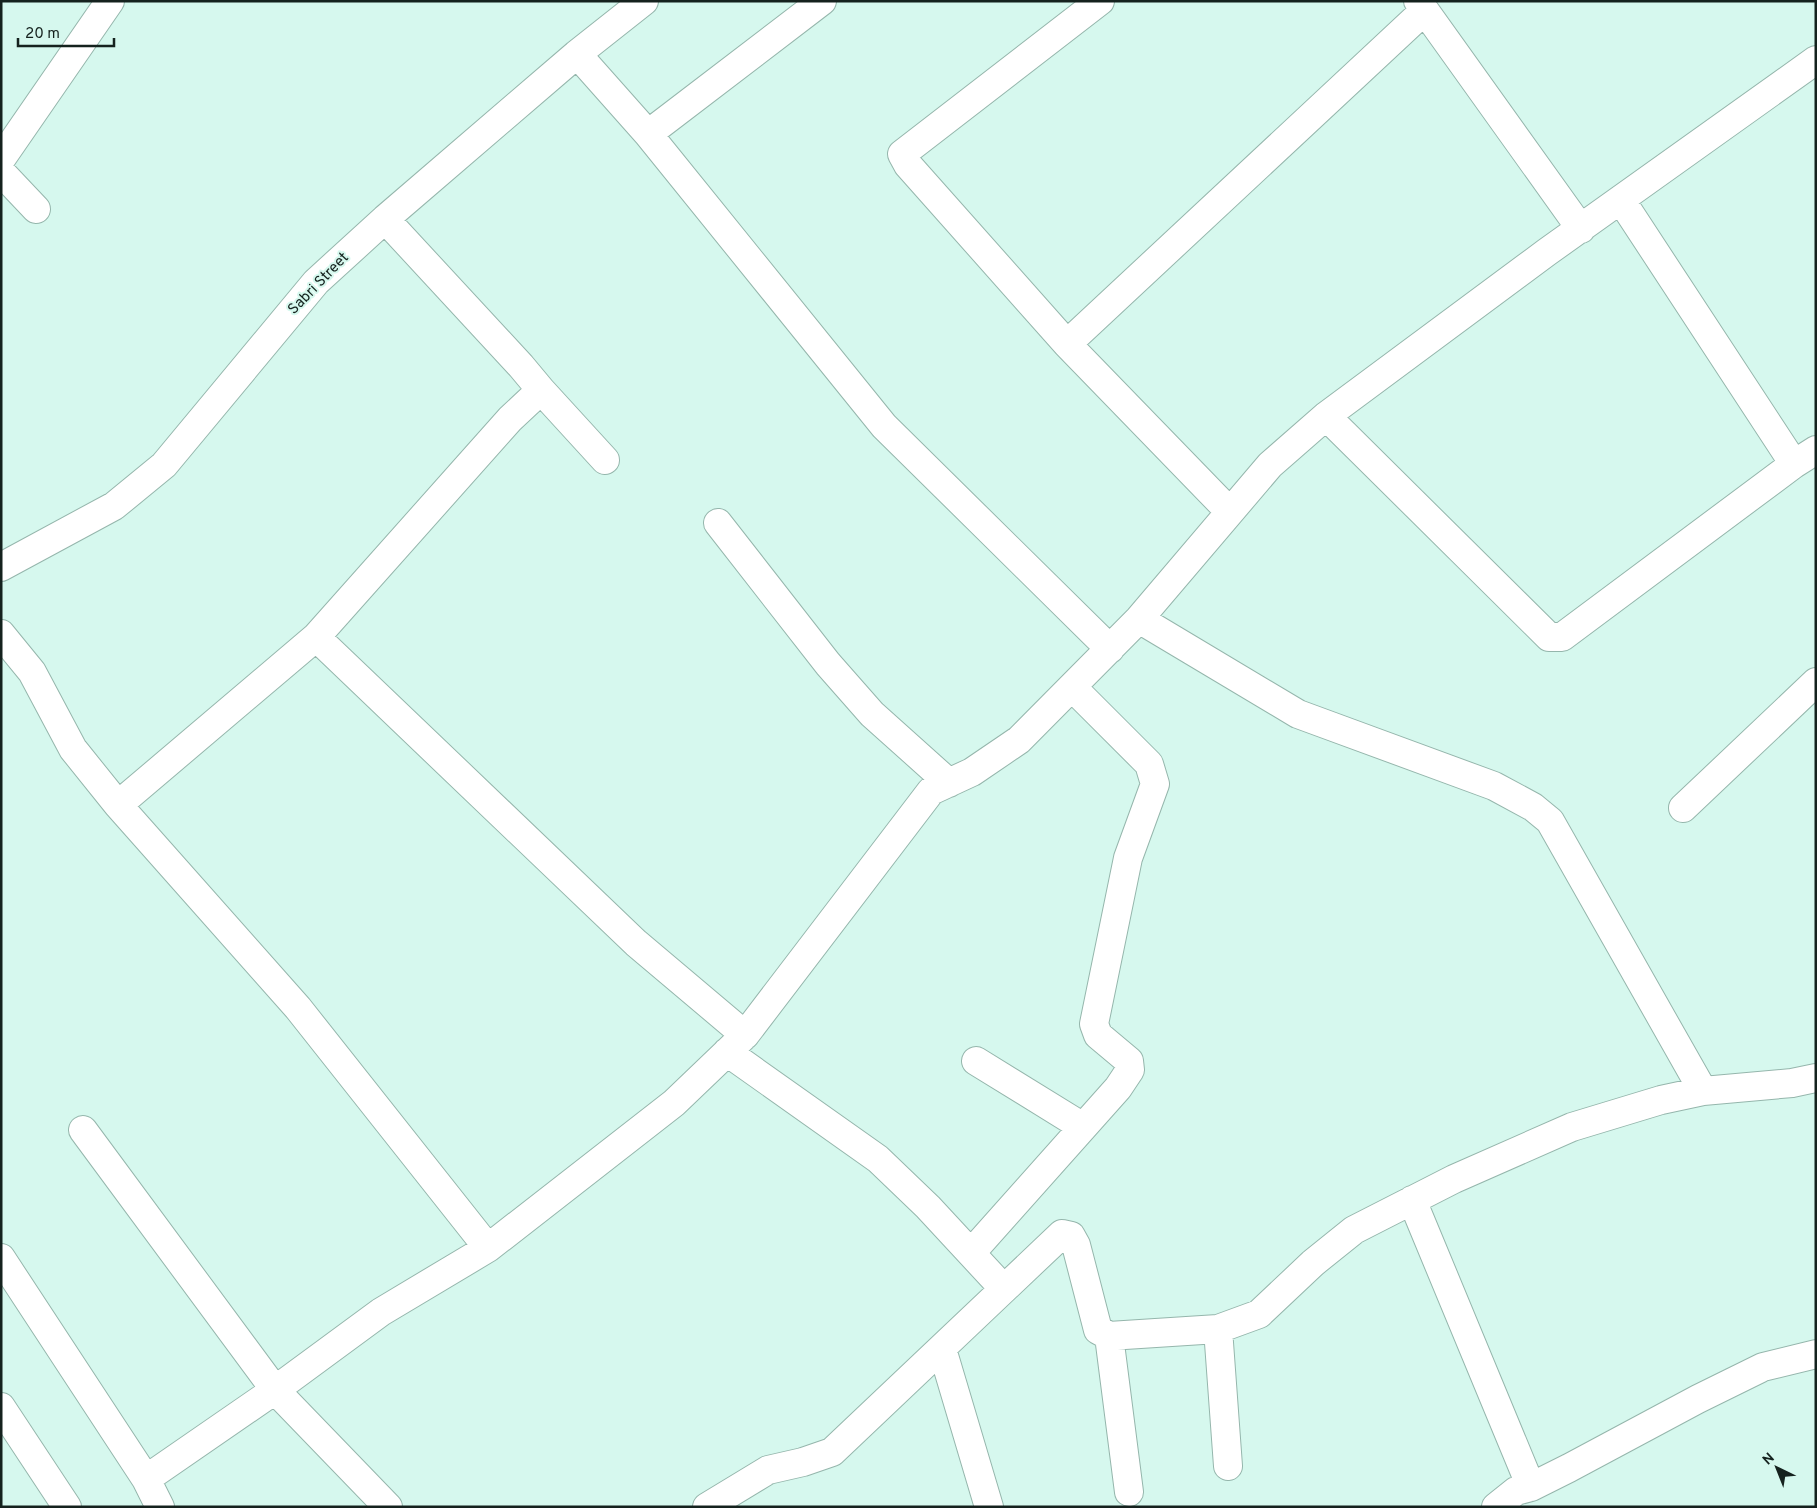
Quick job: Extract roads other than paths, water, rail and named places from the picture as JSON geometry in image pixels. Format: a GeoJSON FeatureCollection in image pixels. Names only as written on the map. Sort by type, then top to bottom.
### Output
{"type":"FeatureCollection","features":[{"type":"Feature","properties":{"kind":"street"},"geometry":{"type":"LineString","coordinates":[[1,158],[110,1]]}},
{"type":"Feature","properties":{"kind":"street","name":"Sabri Street"},"geometry":{"type":"LineString","coordinates":[[1,567],[114,506],[164,465],[316,282],[385,219],[577,54],[644,1]]}},
{"type":"Feature","properties":{"kind":"street"},"geometry":{"type":"LineString","coordinates":[[648,134],[822,1]]}},
{"type":"Feature","properties":{"kind":"street"},"geometry":{"type":"LineString","coordinates":[[1100,1],[902,154],[908,165],[1067,344],[1230,512]]}},
{"type":"Feature","properties":{"kind":"street"},"geometry":{"type":"LineString","coordinates":[[1067,344],[1421,6],[1580,229]]}},
{"type":"Feature","properties":{"kind":"street"},"geometry":{"type":"LineString","coordinates":[[577,54],[648,134],[884,426],[1110,649]]}},
{"type":"Feature","properties":{"kind":"street"},"geometry":{"type":"LineString","coordinates":[[146,1479],[275,1390],[381,1312],[488,1248],[674,1104],[736,1044],[931,791],[972,772],[1019,740],[1139,619],[1270,465],[1326,416],[1580,229],[1816,60]]}},
{"type":"Feature","properties":{"kind":"street"},"geometry":{"type":"LineString","coordinates":[[1,172],[36,209]]}},
{"type":"Feature","properties":{"kind":"street"},"geometry":{"type":"LineString","coordinates":[[1326,416],[1548,637],[1562,637],[1805,457],[1621,200]]}},
{"type":"Feature","properties":{"kind":"street"},"geometry":{"type":"LineString","coordinates":[[385,219],[605,460]]}},
{"type":"Feature","properties":{"kind":"street"},"geometry":{"type":"LineString","coordinates":[[118,804],[316,637],[510,419],[541,390]]}},
{"type":"Feature","properties":{"kind":"street"},"geometry":{"type":"LineString","coordinates":[[718,523],[828,664],[872,714],[949,782]]}},
{"type":"Feature","properties":{"kind":"street"},"geometry":{"type":"LineString","coordinates":[[1139,619],[1298,714],[1494,786],[1533,807],[1550,821],[1703,1091]]}},
{"type":"Feature","properties":{"kind":"street"},"geometry":{"type":"LineString","coordinates":[[1,634],[32,672],[73,749],[118,804],[298,1008],[488,1248]]}},
{"type":"Feature","properties":{"kind":"street"},"geometry":{"type":"LineString","coordinates":[[316,637],[636,943],[736,1044],[878,1159],[928,1207],[1004,1289]]}},
{"type":"Feature","properties":{"kind":"street"},"geometry":{"type":"LineString","coordinates":[[1683,808],[1816,682]]}},
{"type":"Feature","properties":{"kind":"street"},"geometry":{"type":"LineString","coordinates":[[971,1253],[1118,1088],[1130,1070],[1129,1061],[1098,1035],[1094,1024],[1128,858],[1155,784],[1149,764],[1072,687]]}},
{"type":"Feature","properties":{"kind":"street"},"geometry":{"type":"LineString","coordinates":[[976,1061],[1083,1127]]}},
{"type":"Feature","properties":{"kind":"street"},"geometry":{"type":"LineString","coordinates":[[707,1507],[768,1470],[803,1462],[832,1452],[1062,1234],[1071,1236],[1076,1244],[1098,1330],[1109,1336],[1218,1329],[1259,1314],[1313,1264],[1354,1230],[1454,1179],[1572,1127],[1661,1100],[1703,1091],[1792,1083],[1816,1078]]}},
{"type":"Feature","properties":{"kind":"street"},"geometry":{"type":"LineString","coordinates":[[83,1130],[275,1390],[388,1507]]}},
{"type":"Feature","properties":{"kind":"street"},"geometry":{"type":"LineString","coordinates":[[1412,1200],[1531,1487]]}},
{"type":"Feature","properties":{"kind":"street"},"geometry":{"type":"LineString","coordinates":[[1,1258],[146,1479],[157,1506]]}},
{"type":"Feature","properties":{"kind":"street"},"geometry":{"type":"LineString","coordinates":[[1218,1329],[1228,1466]]}},
{"type":"Feature","properties":{"kind":"street"},"geometry":{"type":"LineString","coordinates":[[1109,1336],[1129,1492]]}},
{"type":"Feature","properties":{"kind":"street"},"geometry":{"type":"LineString","coordinates":[[942,1349],[990,1507]]}},
{"type":"Feature","properties":{"kind":"street"},"geometry":{"type":"LineString","coordinates":[[1496,1507],[1516,1491],[1531,1487],[1763,1367],[1816,1354]]}},
{"type":"Feature","properties":{"kind":"street"},"geometry":{"type":"LineString","coordinates":[[1,1407],[67,1507]]}}]}
